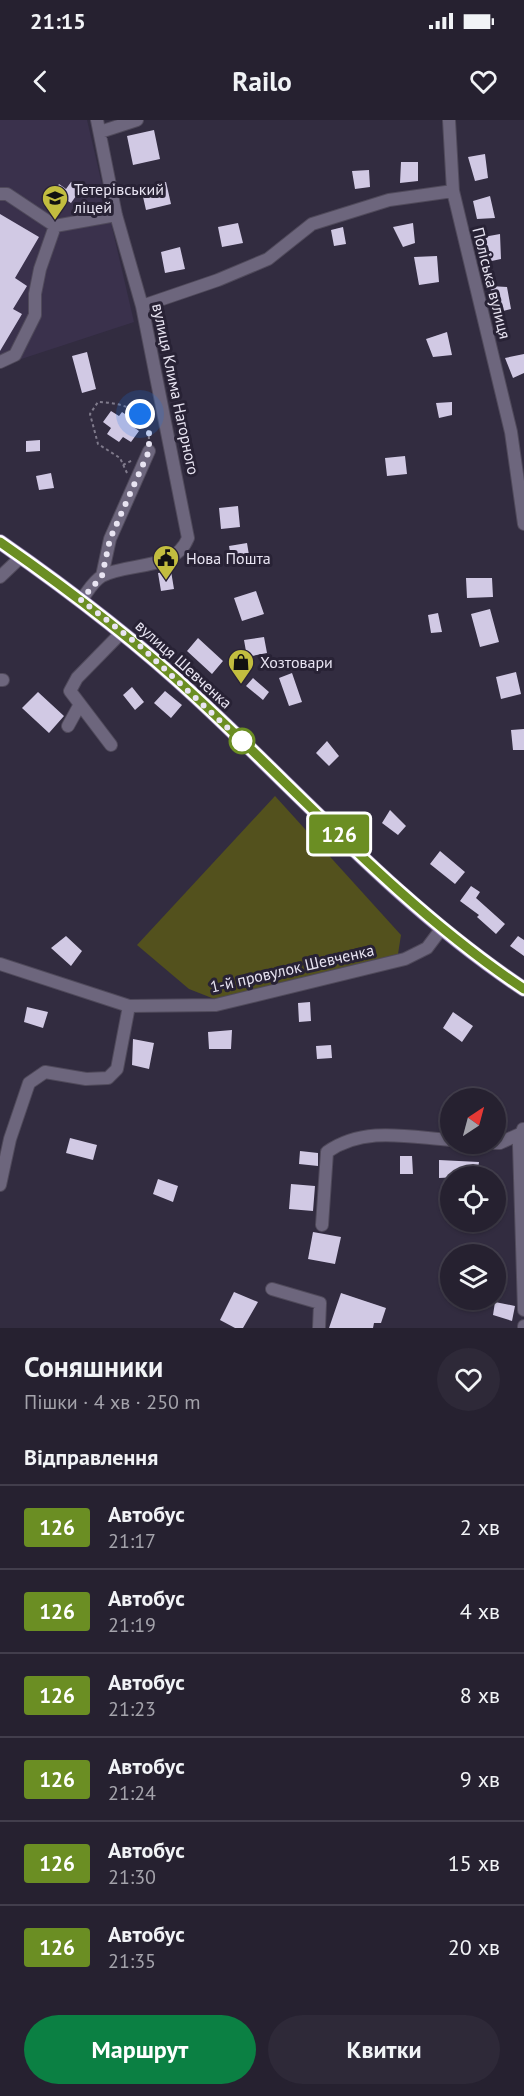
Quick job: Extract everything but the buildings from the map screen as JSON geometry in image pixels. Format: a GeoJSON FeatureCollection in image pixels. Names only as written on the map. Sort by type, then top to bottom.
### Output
{"type":"FeatureCollection","features":[{"type":"Feature","properties":{"kind":"main road","name":"вулиця Шевченка"},"geometry":{"type":"LineString","coordinates":[[0,543],[122,632],[196,697],[399,891],[442,928],[524,989]]}},
{"type":"Feature","properties":{"kind":"street"},"geometry":{"type":"LineString","coordinates":[[98,126],[137,120]]}},
{"type":"Feature","properties":{"kind":"street","name":"Поліська вулиця"},"geometry":{"type":"LineString","coordinates":[[449,120],[453,192],[511,432],[524,524]]}},
{"type":"Feature","properties":{"kind":"street","name":"вулиця Клима Нагорного"},"geometry":{"type":"LineString","coordinates":[[98,126],[116,214],[142,306],[188,538],[183,550],[172,557],[102,576]]}},
{"type":"Feature","properties":{"kind":"street"},"geometry":{"type":"LineString","coordinates":[[142,306],[218,280],[268,259],[312,224],[389,200],[453,192]]}},
{"type":"Feature","properties":{"kind":"street"},"geometry":{"type":"LineString","coordinates":[[0,194],[7,194],[55,226],[116,214]]}},
{"type":"Feature","properties":{"kind":"street"},"geometry":{"type":"LineString","coordinates":[[0,362],[15,355],[35,315],[34,294],[55,226]]}},
{"type":"Feature","properties":{"kind":"street"},"geometry":{"type":"LineString","coordinates":[[81,600],[102,576],[110,539],[149,451]]}},
{"type":"Feature","properties":{"kind":"street"},"geometry":{"type":"LineString","coordinates":[[0,577],[21,557]]}},
{"type":"Feature","properties":{"kind":"street"},"geometry":{"type":"LineString","coordinates":[[111,745],[79,706],[70,691],[77,678],[122,632]]}},
{"type":"Feature","properties":{"kind":"street"},"geometry":{"type":"LineString","coordinates":[[68,726],[79,706]]}},
{"type":"Feature","properties":{"kind":"street","name":"1-й провулок Шевченка"},"geometry":{"type":"LineString","coordinates":[[0,964],[129,1006],[216,1005],[405,959],[427,948],[442,928]]}},
{"type":"Feature","properties":{"kind":"street"},"geometry":{"type":"LineString","coordinates":[[0,1185],[10,1139],[28,1083],[45,1072],[86,1079],[108,1078],[117,1069],[129,1006]]}},
{"type":"Feature","properties":{"kind":"street"},"geometry":{"type":"LineString","coordinates":[[506,1140],[523,1130]]}},
{"type":"Feature","properties":{"kind":"street"},"geometry":{"type":"LineString","coordinates":[[523,1130],[519,1145],[524,1310]]}},
{"type":"Feature","properties":{"kind":"street"},"geometry":{"type":"LineString","coordinates":[[322,1225],[327,1152],[342,1142],[374,1134],[440,1139]]}},
{"type":"Feature","properties":{"kind":"street"},"geometry":{"type":"LineString","coordinates":[[272,1289],[320,1304],[319,1328]]}},
{"type":"Feature","properties":{"kind":"path"},"geometry":{"type":"LineString","coordinates":[[123,465],[149,451],[149,430],[140,414],[121,403],[98,402],[90,414],[98,444],[120,458],[123,465],[134,486]]}},
{"type":"Feature","properties":{"kind":"shaded area","name":"Тетерівський ліцей"},"geometry":{"type":"Polygon","coordinates":[[[0,120],[87,120],[134,322],[0,366],[0,120]]]}},
{"type":"Feature","properties":{"kind":"shaded area"},"geometry":{"type":"Polygon","coordinates":[[[275,796],[401,935],[398,954],[217,1000],[189,989],[137,945],[275,796]]]}},
{"type":"Feature","properties":{"kind":"bus line","name":"126"},"geometry":{"type":"LineString","coordinates":[[0,542],[140,646],[399,891],[457,941],[524,989]]}},
{"type":"Feature","properties":{"kind":"place","name":"Тетерівський ліцей"},"geometry":{"type":"Point","coordinates":[55,221]}},
{"type":"Feature","properties":{"kind":"place","name":"Нова Пошта"},"geometry":{"type":"Point","coordinates":[166,581]}},
{"type":"Feature","properties":{"kind":"place","name":"Хозтовари"},"geometry":{"type":"Point","coordinates":[241,685]}},
{"type":"Feature","properties":{"kind":"route"},"geometry":{"type":"LineString","coordinates":[[140,414],[149,430],[149,451],[110,539],[102,576],[81,600],[140,646],[247,746],[242,741]]}}]}
